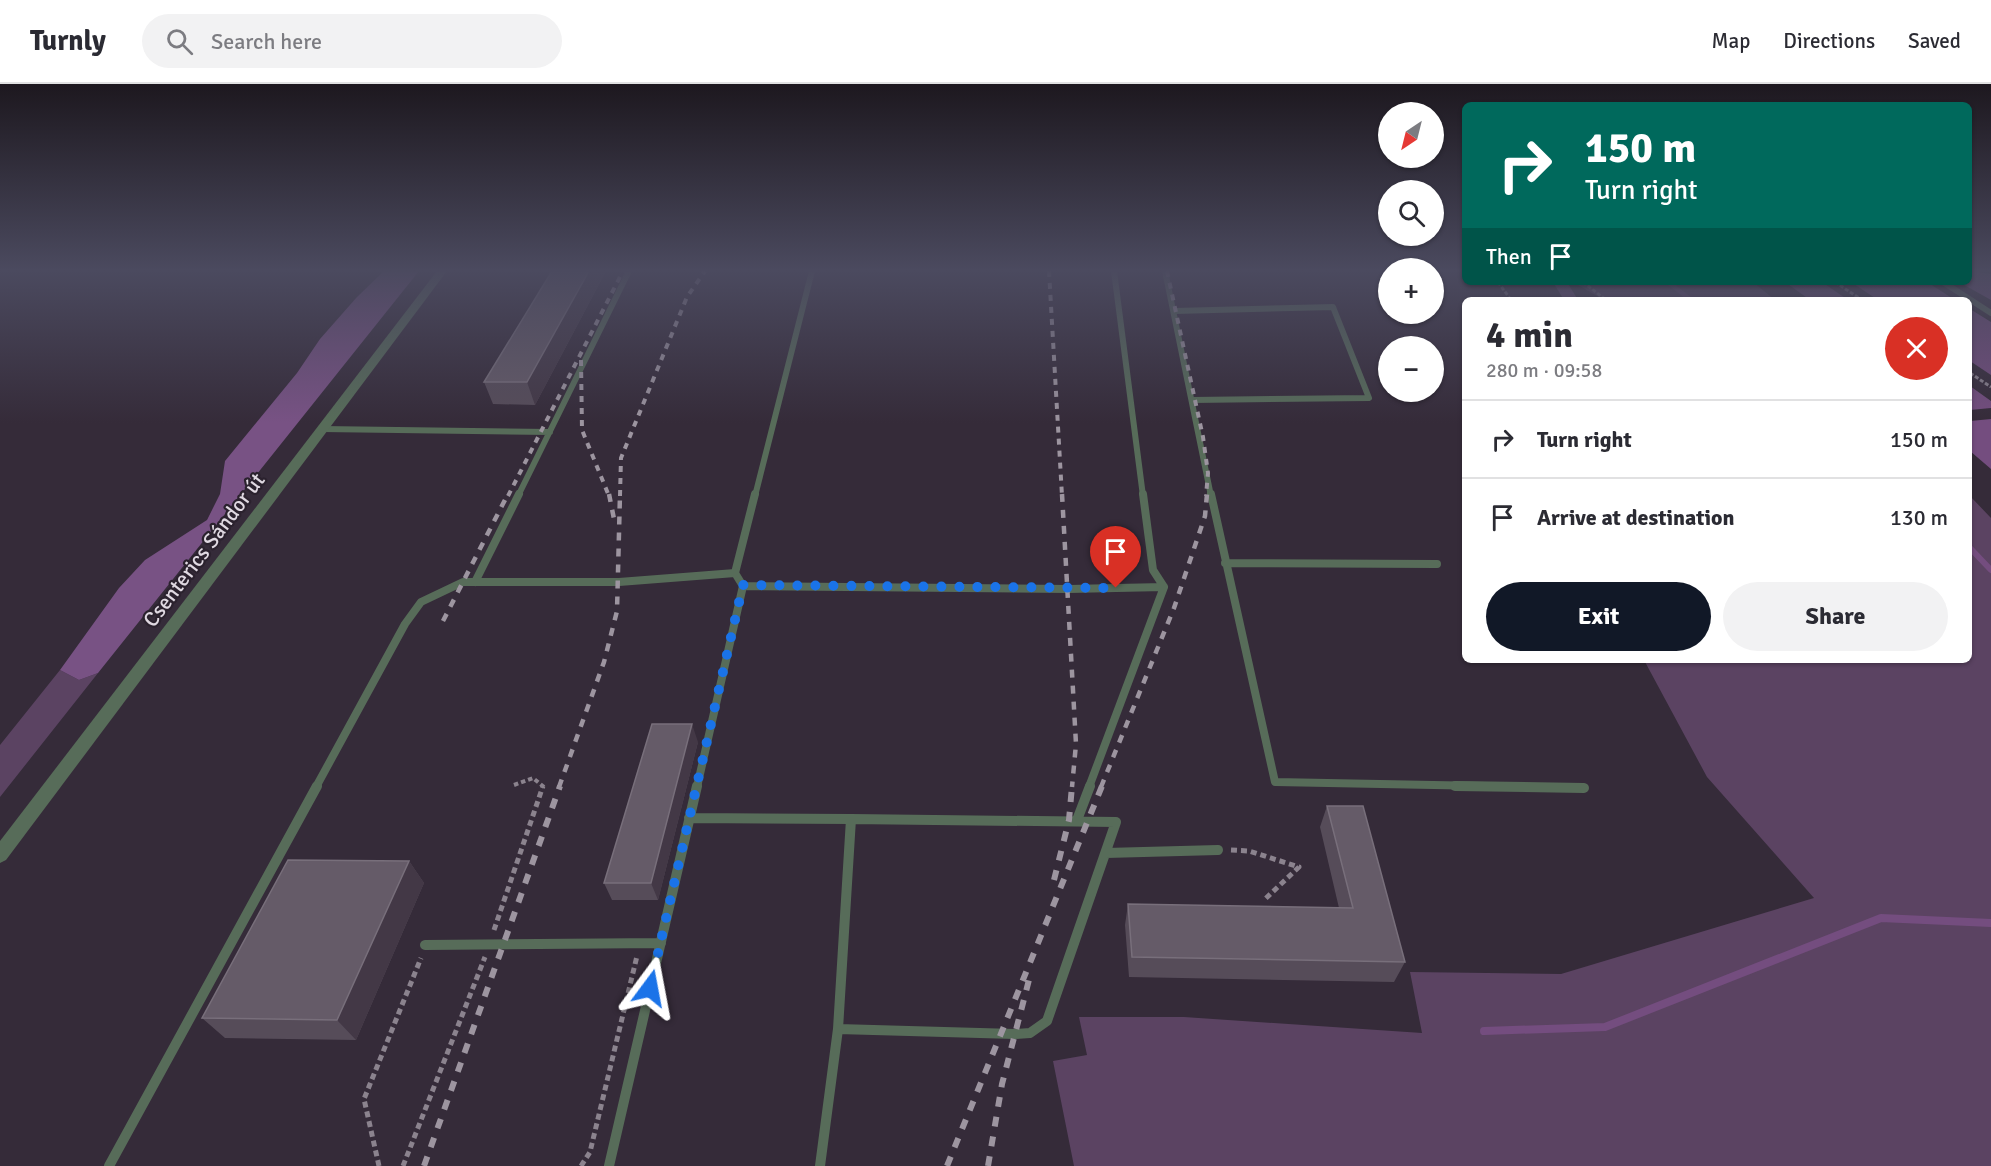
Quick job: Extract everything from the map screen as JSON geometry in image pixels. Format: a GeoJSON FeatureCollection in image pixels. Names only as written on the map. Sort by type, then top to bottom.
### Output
{"type":"FeatureCollection","features":[{"type":"Feature","properties":{"kind":"street","name":"Csenterics Sándor út"},"geometry":{"type":"LineString","coordinates":[[0,855],[404,321]]}},
{"type":"Feature","properties":{"kind":"lane"},"geometry":{"type":"LineString","coordinates":[[475,582],[604,321]]}},
{"type":"Feature","properties":{"kind":"lane"},"geometry":{"type":"LineString","coordinates":[[609,1166],[743,585],[735,573],[799,321]]}},
{"type":"Feature","properties":{"kind":"lane"},"geometry":{"type":"LineString","coordinates":[[1121,321],[1153,570],[1164,587]]}},
{"type":"Feature","properties":{"kind":"lane"},"geometry":{"type":"LineString","coordinates":[[1176,321],[1225,563],[1275,782],[1584,788]]}},
{"type":"Feature","properties":{"kind":"lane"},"geometry":{"type":"LineString","coordinates":[[1192,400],[1369,398],[1339,321]]}},
{"type":"Feature","properties":{"kind":"lane"},"geometry":{"type":"LineString","coordinates":[[322,429],[550,432]]}},
{"type":"Feature","properties":{"kind":"lane"},"geometry":{"type":"LineString","coordinates":[[1225,563],[1437,564]]}},
{"type":"Feature","properties":{"kind":"lane"},"geometry":{"type":"LineString","coordinates":[[109,1166],[405,624],[420,602],[463,582],[619,582],[735,573]]}},
{"type":"Feature","properties":{"kind":"lane"},"geometry":{"type":"LineString","coordinates":[[743,585],[1069,589],[1164,587]]}},
{"type":"Feature","properties":{"kind":"lane"},"geometry":{"type":"LineString","coordinates":[[1077,820],[1164,587]]}},
{"type":"Feature","properties":{"kind":"lane"},"geometry":{"type":"LineString","coordinates":[[689,819],[1116,822],[1047,1021],[1030,1033],[838,1029]]}},
{"type":"Feature","properties":{"kind":"lane"},"geometry":{"type":"LineString","coordinates":[[820,1166],[838,1029],[851,819]]}},
{"type":"Feature","properties":{"kind":"lane"},"geometry":{"type":"LineString","coordinates":[[1106,853],[1218,850]]}},
{"type":"Feature","properties":{"kind":"lane"},"geometry":{"type":"LineString","coordinates":[[425,945],[661,943]]}},
{"type":"Feature","properties":{"kind":"path"},"geometry":{"type":"LineString","coordinates":[[1972,374],[1991,387]]}},
{"type":"Feature","properties":{"kind":"path"},"geometry":{"type":"LineString","coordinates":[[1218,850],[1249,850],[1299,867],[1264,900]]}},
{"type":"Feature","properties":{"kind":"path"},"geometry":{"type":"LineString","coordinates":[[581,1166],[590,1152],[640,943]]}},
{"type":"Feature","properties":{"kind":"path"},"geometry":{"type":"LineString","coordinates":[[379,1166],[364,1099],[425,945]]}},
{"type":"Feature","properties":{"kind":"shaded area"},"geometry":{"type":"Polygon","coordinates":[[[335,321],[379,321],[98,673],[79,680],[60,670],[119,588],[145,560],[207,520],[220,494],[225,461],[297,373],[320,339],[335,321]]]}},
{"type":"Feature","properties":{"kind":"shaded area"},"geometry":{"type":"Polygon","coordinates":[[[1972,321],[1991,322],[1991,375],[1972,362],[1972,321]]]}},
{"type":"Feature","properties":{"kind":"shaded area"},"geometry":{"type":"Polygon","coordinates":[[[1972,387],[1991,401],[1991,408],[1972,410],[1972,387]]]}},
{"type":"Feature","properties":{"kind":"shaded area"},"geometry":{"type":"Polygon","coordinates":[[[1991,419],[1991,469],[1972,453],[1972,421],[1991,419]]]}},
{"type":"Feature","properties":{"kind":"shaded area"},"geometry":{"type":"Polygon","coordinates":[[[1972,498],[1991,518],[1991,1166],[1074,1166],[1053,1061],[1087,1055],[1079,1017],[1184,1017],[1422,1033],[1410,972],[1561,974],[1814,898],[1707,777],[1646,663],[1972,663],[1972,498]]]}},
{"type":"Feature","properties":{"kind":"shaded area"},"geometry":{"type":"Polygon","coordinates":[[[60,670],[79,680],[98,673],[0,797],[0,745],[60,670]]]}},
{"type":"Feature","properties":{"kind":"building"},"geometry":{"type":"Polygon","coordinates":[[[521,321],[561,321],[527,382],[484,382],[521,321]]]}},
{"type":"Feature","properties":{"kind":"building"},"geometry":{"type":"Polygon","coordinates":[[[652,724],[692,724],[651,883],[604,883],[652,724]]]}},
{"type":"Feature","properties":{"kind":"building"},"geometry":{"type":"Polygon","coordinates":[[[1327,806],[1363,806],[1405,962],[1132,957],[1128,904],[1353,908],[1327,806]]]}},
{"type":"Feature","properties":{"kind":"building"},"geometry":{"type":"Polygon","coordinates":[[[288,860],[409,861],[337,1020],[202,1018],[288,860]]]}},
{"type":"Feature","properties":{"kind":"waterway"},"geometry":{"type":"LineString","coordinates":[[1972,550],[1991,570]]}},
{"type":"Feature","properties":{"kind":"waterway"},"geometry":{"type":"LineString","coordinates":[[1484,1031],[1605,1027],[1881,918],[1991,923]]}},
{"type":"Feature","properties":{"kind":"railway"},"geometry":{"type":"LineString","coordinates":[[508,496],[597,321]]}},
{"type":"Feature","properties":{"kind":"railway"},"geometry":{"type":"LineString","coordinates":[[620,496],[621,458],[677,321]]}},
{"type":"Feature","properties":{"kind":"railway"},"geometry":{"type":"LineString","coordinates":[[1052,321],[1062,496]]}},
{"type":"Feature","properties":{"kind":"railway"},"geometry":{"type":"LineString","coordinates":[[1178,321],[1203,437],[1208,473],[1206,496]]}},
{"type":"Feature","properties":{"kind":"railway"},"geometry":{"type":"LineString","coordinates":[[581,360],[582,430],[609,496]]}},
{"type":"Feature","properties":{"kind":"railway"},"geometry":{"type":"LineString","coordinates":[[443,621],[508,494]]}},
{"type":"Feature","properties":{"kind":"railway"},"geometry":{"type":"LineString","coordinates":[[609,494],[614,519]]}},
{"type":"Feature","properties":{"kind":"railway"},"geometry":{"type":"LineString","coordinates":[[559,787],[604,662],[617,611],[620,494]]}},
{"type":"Feature","properties":{"kind":"railway"},"geometry":{"type":"LineString","coordinates":[[1062,494],[1076,744],[1072,787]]}},
{"type":"Feature","properties":{"kind":"railway"},"geometry":{"type":"LineString","coordinates":[[1101,787],[1174,608],[1205,516],[1207,494]]}},
{"type":"Feature","properties":{"kind":"railway"},"geometry":{"type":"LineString","coordinates":[[424,1166],[560,786]]}},
{"type":"Feature","properties":{"kind":"railway"},"geometry":{"type":"LineString","coordinates":[[1054,880],[1069,820],[1072,786]]}},
{"type":"Feature","properties":{"kind":"railway"},"geometry":{"type":"LineString","coordinates":[[947,1166],[1102,786]]}},
{"type":"Feature","properties":{"kind":"railway"},"geometry":{"type":"LineString","coordinates":[[988,1166],[1002,1084],[1030,976]]}},
{"type":"Feature","properties":{"kind":"route"},"geometry":{"type":"LineString","coordinates":[[650,988],[743,585],[1116,588]]}}]}
